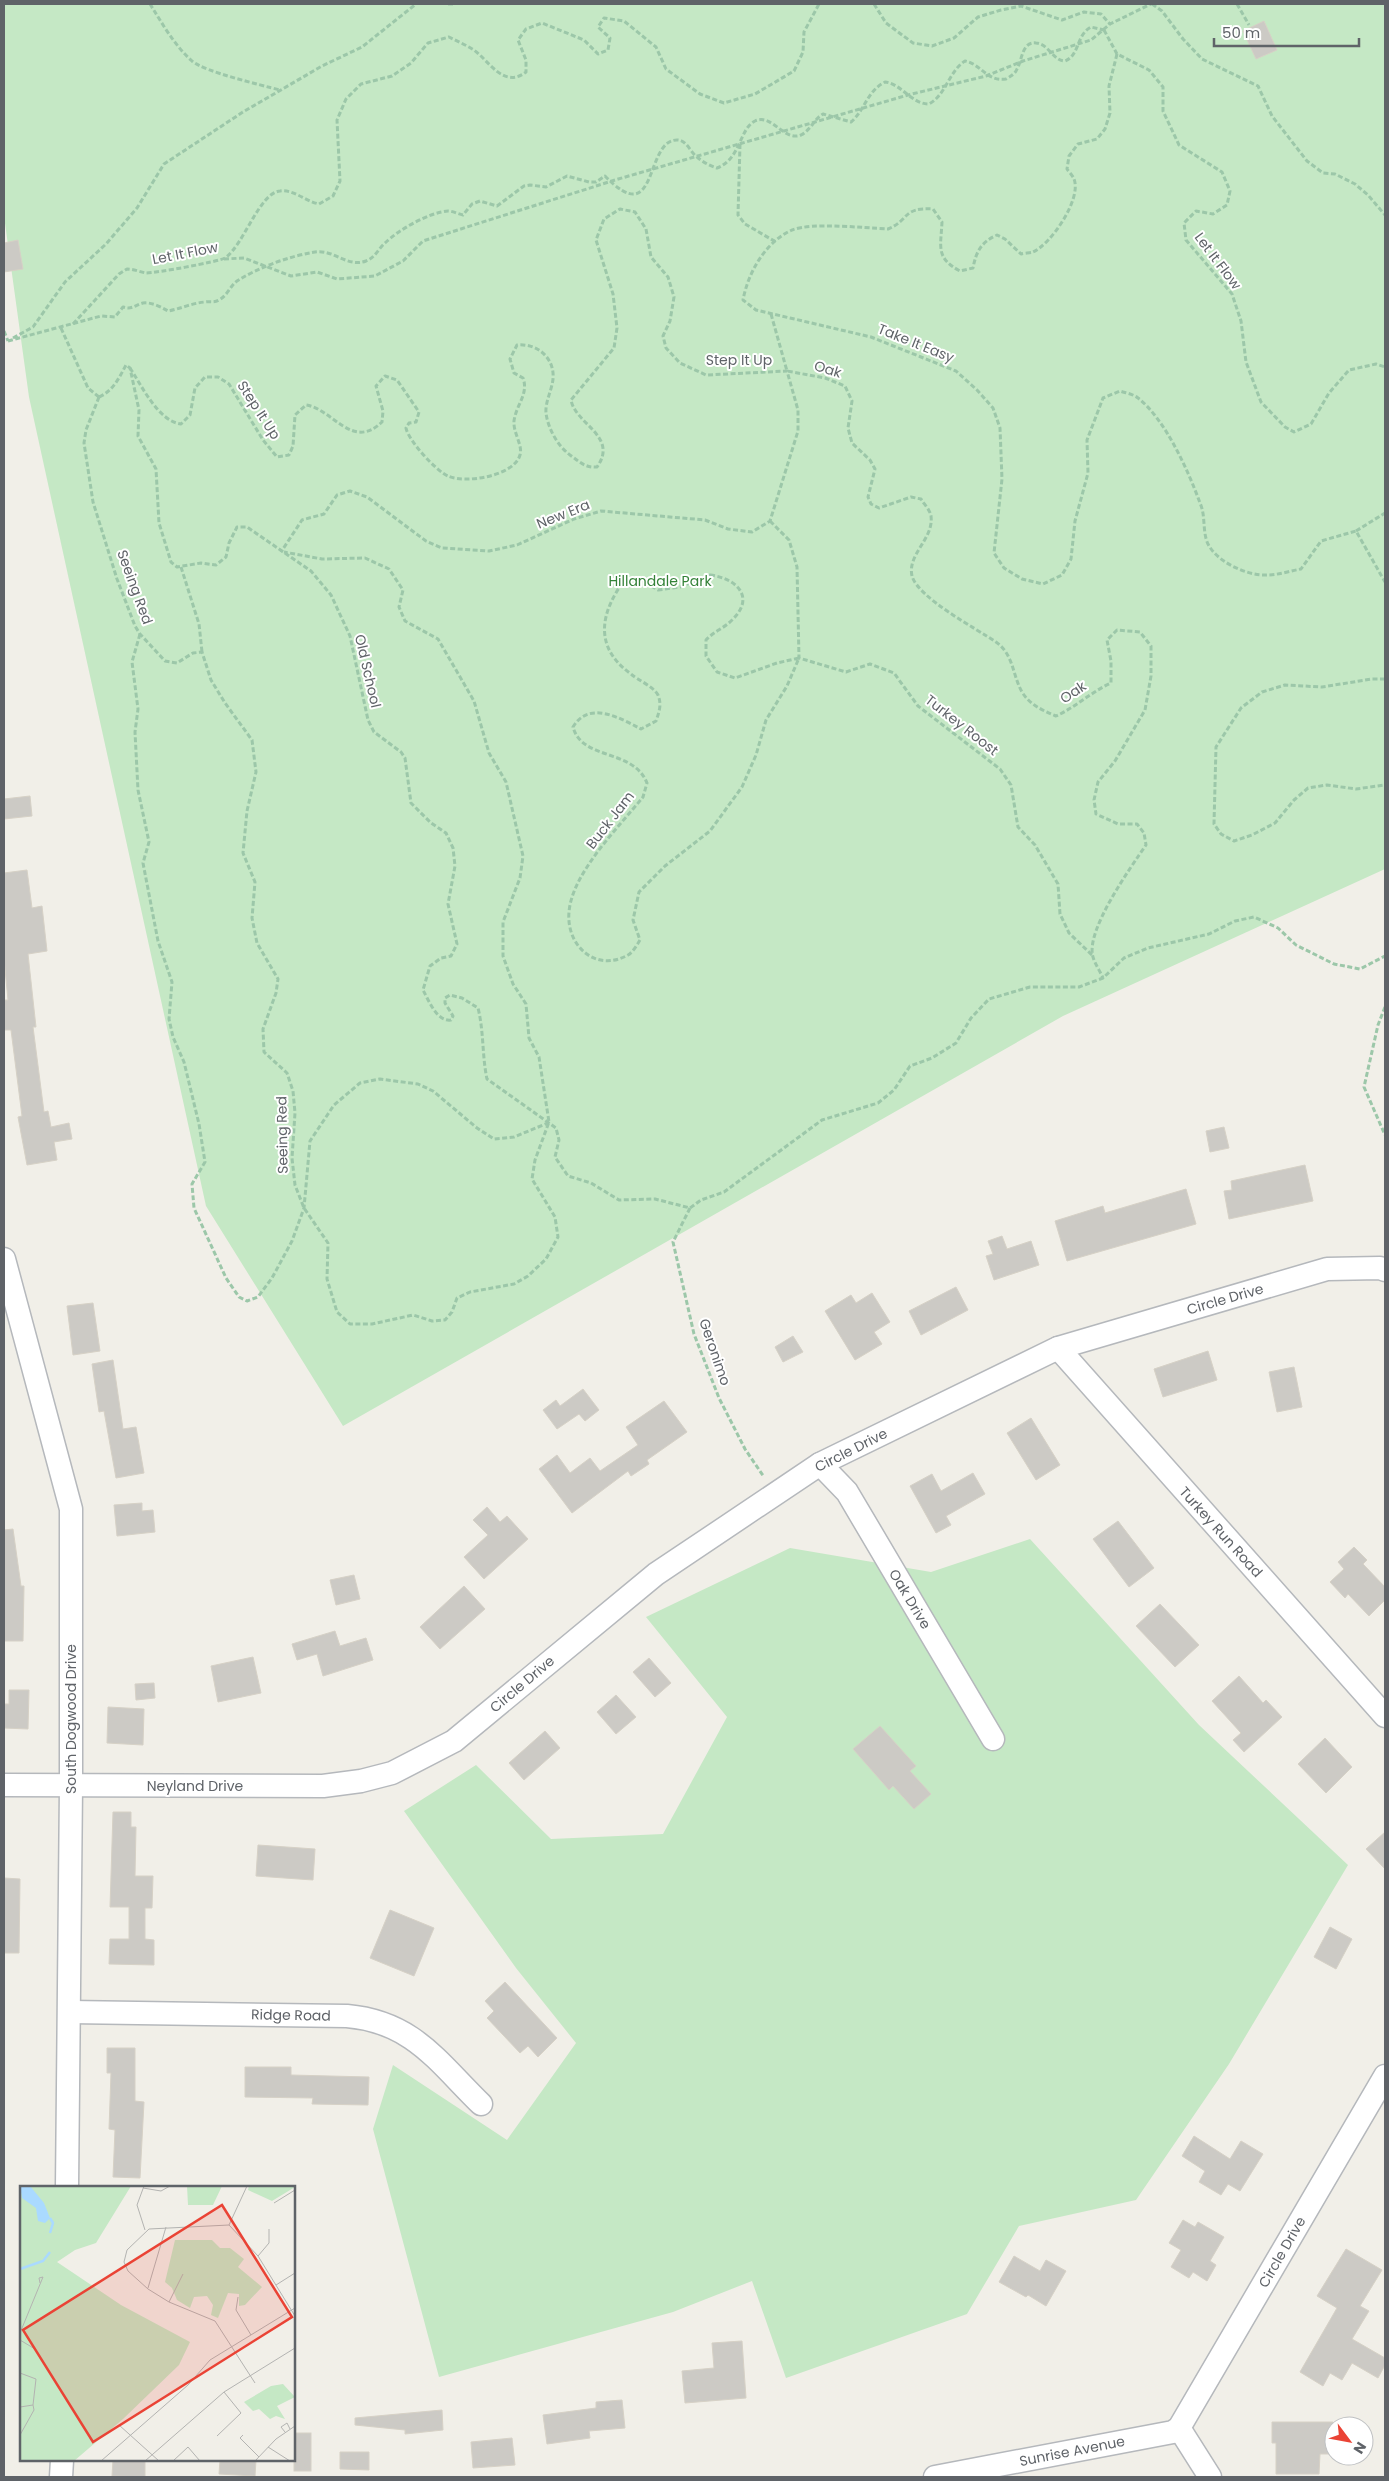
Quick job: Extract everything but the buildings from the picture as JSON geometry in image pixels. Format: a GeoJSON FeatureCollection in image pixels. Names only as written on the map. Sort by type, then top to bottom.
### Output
{"type":"FeatureCollection","features":[{"type":"Feature","properties":{"kind":"street","name":"South Dogwood Drive"},"geometry":{"type":"LineString","coordinates":[[4,1259],[71,1509],[70,2012],[66,2186]]}},
{"type":"Feature","properties":{"kind":"street","name":"Circle Drive"},"geometry":{"type":"LineString","coordinates":[[386,1774],[454,1741],[656,1574],[820,1464],[1058,1348],[1327,1269],[1380,1268],[1385,1270]]}},
{"type":"Feature","properties":{"kind":"street","name":"Turkey Run Road"},"geometry":{"type":"LineString","coordinates":[[1058,1348],[1385,1716]]}},
{"type":"Feature","properties":{"kind":"street","name":"Oak Drive"},"geometry":{"type":"LineString","coordinates":[[820,1464],[847,1492],[993,1739]]}},
{"type":"Feature","properties":{"kind":"street","name":"Neyland Drive"},"geometry":{"type":"LineString","coordinates":[[4,1785],[323,1786],[386,1774]]}},
{"type":"Feature","properties":{"kind":"street","name":"Ridge Road"},"geometry":{"type":"LineString","coordinates":[[70,2012],[347,2016],[371,2018],[414,2038],[481,2104]]}},
{"type":"Feature","properties":{"kind":"street","name":"Circle Drive"},"geometry":{"type":"LineString","coordinates":[[1179,2428],[1385,2076]]}},
{"type":"Feature","properties":{"kind":"street","name":"Sunrise Avenue"},"geometry":{"type":"LineString","coordinates":[[935,2477],[1173,2432],[1179,2428]]}},
{"type":"Feature","properties":{"kind":"street"},"geometry":{"type":"LineString","coordinates":[[1179,2428],[1210,2477]]}},
{"type":"Feature","properties":{"kind":"street"},"geometry":{"type":"LineString","coordinates":[[61,2477],[62,2461]]}},
{"type":"Feature","properties":{"kind":"path"},"geometry":{"type":"LineString","coordinates":[[150,4],[172,39],[193,62],[231,76],[282,90]]}},
{"type":"Feature","properties":{"kind":"path"},"geometry":{"type":"LineString","coordinates":[[4,331],[8,341],[33,328],[65,282],[106,244],[137,208],[164,164],[235,116],[322,66],[362,47],[416,4]]}},
{"type":"Feature","properties":{"kind":"path"},"geometry":{"type":"LineString","coordinates":[[448,4],[455,4]]}},
{"type":"Feature","properties":{"kind":"path","name":"Let It Flow"},"geometry":{"type":"LineString","coordinates":[[8,341],[73,324],[119,274],[127,269],[145,273],[223,259],[238,245],[269,195],[278,191],[291,191],[305,201],[319,204],[333,196],[340,181],[337,120],[346,100],[361,84],[392,76],[410,63],[428,43],[449,37],[475,51],[490,68],[509,78],[520,77],[526,72],[526,60],[518,40],[526,29],[542,23],[558,28],[584,40],[598,54],[608,50],[610,38],[598,27],[604,18],[624,21],[656,47],[666,69],[700,94],[724,103],[755,94],[794,71],[803,52],[804,32],[819,4]]}},
{"type":"Feature","properties":{"kind":"path"},"geometry":{"type":"LineString","coordinates":[[874,4],[886,22],[914,43],[932,46],[954,38],[978,17],[1021,6],[1062,20],[1084,12],[1101,14],[1110,24]]}},
{"type":"Feature","properties":{"kind":"path"},"geometry":{"type":"LineString","coordinates":[[223,259],[244,258],[291,276],[317,272],[337,279],[375,276],[403,261],[423,241],[610,181],[908,95],[986,76],[1021,62],[1078,46],[1104,30],[1110,24],[1152,4],[1162,10],[1183,39],[1202,59],[1258,86],[1272,116],[1307,161],[1323,173],[1335,174],[1355,184],[1368,195],[1385,215]]}},
{"type":"Feature","properties":{"kind":"path"},"geometry":{"type":"LineString","coordinates":[[1237,4],[1249,25]]}},
{"type":"Feature","properties":{"kind":"path"},"geometry":{"type":"LineString","coordinates":[[834,117],[851,122],[863,108],[874,89],[885,82],[894,84],[924,104],[929,104],[939,96],[957,67],[965,61],[973,64],[986,76],[1006,80],[1016,71],[1021,62],[1023,52],[1034,43],[1042,45],[1057,60],[1065,61],[1073,56],[1080,38],[1091,27],[1104,30],[1117,54]]}},
{"type":"Feature","properties":{"kind":"path","name":"Let It Flow"},"geometry":{"type":"LineString","coordinates":[[1117,54],[1149,70],[1163,87],[1163,111],[1179,145],[1222,172],[1228,184],[1230,191],[1227,204],[1214,214],[1196,211],[1184,223],[1186,240],[1232,294],[1241,321],[1246,362],[1261,402],[1285,427],[1294,432],[1312,424],[1329,393],[1349,370],[1376,364],[1385,367]]}},
{"type":"Feature","properties":{"kind":"path","name":"Take It Easy"},"geometry":{"type":"LineString","coordinates":[[1117,54],[1109,86],[1110,114],[1105,129],[1097,139],[1078,144],[1069,156],[1067,169],[1074,180],[1074,197],[1065,218],[1051,237],[1033,252],[1021,254],[1005,239],[997,235],[988,239],[976,251],[972,268],[960,271],[946,263],[940,252],[942,222],[933,209],[919,208],[907,213],[897,226],[888,229],[818,227],[792,230],[766,250],[746,282],[743,300],[756,310],[871,337],[956,371],[977,390],[993,408],[1000,428],[1002,479],[994,553],[1004,568],[1022,579],[1043,584],[1062,575],[1071,559],[1075,521],[1088,474],[1087,440],[1103,398],[1120,391],[1136,396],[1149,408],[1173,444],[1202,505],[1203,529],[1208,545],[1222,559],[1246,572],[1267,575],[1301,569],[1321,541],[1356,531],[1385,513]]}},
{"type":"Feature","properties":{"kind":"path"},"geometry":{"type":"LineString","coordinates":[[73,324],[107,315],[115,317],[123,308],[131,309],[144,303],[159,306],[168,311],[206,301],[214,302],[227,295],[235,282],[268,267],[316,252],[332,254],[351,262],[364,262],[374,257],[383,245],[399,231],[449,211],[463,215],[472,204],[480,201],[497,206],[524,186],[530,184],[546,187],[567,176],[596,182],[601,176],[605,176],[628,193],[641,192],[646,187],[660,153],[674,141],[679,140],[685,143],[696,156],[717,168],[728,162],[751,124],[757,120],[769,122],[783,132],[796,136],[808,130],[814,123]]}},
{"type":"Feature","properties":{"kind":"path"},"geometry":{"type":"LineString","coordinates":[[740,144],[738,215],[745,224],[776,242]]}},
{"type":"Feature","properties":{"kind":"path","name":"Step It Up"},"geometry":{"type":"LineString","coordinates":[[130,368],[156,406],[173,423],[181,424],[190,415],[195,388],[205,377],[218,377],[229,384],[263,440],[277,457],[289,455],[293,446],[295,415],[306,405],[316,406],[347,429],[361,432],[375,429],[382,422],[383,412],[376,386],[385,376],[397,380],[419,412],[416,422],[409,423],[406,428],[407,436],[427,458],[448,476],[476,480],[502,473],[516,463],[520,456],[521,450],[515,434],[514,420],[526,387],[523,378],[514,373],[510,359],[517,345],[527,344],[542,351],[550,362],[553,378],[546,413],[554,436],[562,450],[587,468],[597,467],[603,459],[597,432],[572,409],[570,400],[614,348],[617,328],[613,294],[596,240],[604,219],[620,209],[635,212],[646,229],[650,256],[668,277],[674,297],[670,321],[663,336],[666,348],[680,363],[706,375],[787,371]]}},
{"type":"Feature","properties":{"kind":"path"},"geometry":{"type":"LineString","coordinates":[[771,314],[798,410],[798,431],[770,521],[789,540],[797,567],[799,658]]}},
{"type":"Feature","properties":{"kind":"path"},"geometry":{"type":"LineString","coordinates":[[61,328],[88,388],[99,397],[107,394],[126,365],[130,368],[139,410],[138,436],[156,468],[159,523],[171,562],[180,567],[198,624],[202,652]]}},
{"type":"Feature","properties":{"kind":"path","name":"Oak"},"geometry":{"type":"LineString","coordinates":[[787,371],[825,378],[845,386],[852,401],[848,428],[852,443],[870,460],[874,469],[868,497],[871,504],[879,508],[911,497],[921,500],[931,514],[929,532],[911,564],[913,578],[922,590],[965,625],[997,643],[1010,657],[1022,692],[1036,707],[1056,716],[1076,707],[1091,692],[1111,683],[1111,661],[1107,640],[1117,630],[1140,632],[1151,646],[1151,676],[1145,710],[1115,761],[1098,782],[1094,800],[1096,814],[1118,824],[1137,824],[1144,833],[1146,845],[1112,897],[1095,934],[1092,955]]}},
{"type":"Feature","properties":{"kind":"path","name":"Seeing Red"},"geometry":{"type":"LineString","coordinates":[[99,397],[86,430],[84,443],[92,493],[117,580],[140,634],[165,661],[172,664],[193,653],[202,652],[212,680],[225,703],[252,740],[256,772],[247,811],[243,853],[255,882],[252,918],[257,943],[278,979],[276,993],[263,1029],[264,1052],[287,1073],[293,1090],[295,1113],[292,1158],[295,1186],[304,1208],[328,1242],[327,1279],[337,1312],[350,1324],[372,1324],[414,1315],[432,1321],[445,1320],[452,1312],[457,1298],[470,1292],[514,1284],[528,1276],[546,1259],[558,1237],[555,1217],[532,1179],[535,1160],[548,1122]]}},
{"type":"Feature","properties":{"kind":"path","name":"New Era"},"geometry":{"type":"LineString","coordinates":[[281,552],[302,520],[324,514],[337,495],[350,491],[367,497],[426,542],[442,548],[489,551],[517,545],[574,519],[601,511],[705,520],[728,529],[752,532],[770,521]]}},
{"type":"Feature","properties":{"kind":"path","name":"Old School"},"geometry":{"type":"LineString","coordinates":[[180,567],[202,563],[216,565],[226,557],[229,543],[236,527],[247,527],[311,571],[331,595],[350,636],[368,720],[374,732],[405,758],[411,803],[431,823],[446,833],[454,848],[454,866],[448,904],[457,944],[451,956],[441,958],[430,966],[423,990],[437,1014],[447,1021],[451,1020],[453,1016],[445,1003],[445,998],[450,995],[462,998],[478,1008],[483,1029],[484,1066],[487,1079],[548,1122]]}},
{"type":"Feature","properties":{"kind":"path"},"geometry":{"type":"LineString","coordinates":[[1356,531],[1385,582]]}},
{"type":"Feature","properties":{"kind":"path"},"geometry":{"type":"LineString","coordinates":[[281,552],[322,558],[365,558],[389,569],[403,590],[399,607],[404,621],[438,640],[474,701],[489,753],[506,782],[523,856],[520,878],[503,922],[502,956],[513,984],[526,1004],[529,1038],[539,1057],[548,1122],[556,1128],[559,1140],[555,1157],[568,1176],[591,1183],[619,1200],[655,1199],[690,1208],[701,1200],[724,1192],[822,1120],[878,1104],[894,1090],[910,1066],[932,1058],[956,1043],[971,1018],[989,999],[1030,987],[1079,987],[1103,978],[1124,958],[1148,948],[1209,934],[1235,921],[1254,917],[1278,928],[1296,945],[1334,964],[1360,969],[1385,956]]}},
{"type":"Feature","properties":{"kind":"path","name":"Buck Jam"},"geometry":{"type":"LineString","coordinates":[[710,575],[724,577],[734,582],[740,588],[743,599],[735,617],[721,629],[712,633],[706,640],[706,656],[717,672],[734,678],[777,663],[799,658],[787,686],[766,720],[756,755],[742,787],[710,831],[665,866],[639,892],[633,920],[640,940],[630,954],[607,962],[593,958],[578,946],[571,931],[569,912],[574,890],[586,869],[643,797],[647,783],[643,773],[632,763],[583,744],[576,738],[574,727],[578,719],[587,713],[598,713],[616,716],[641,729],[656,721],[661,707],[658,694],[622,668],[609,653],[604,626],[614,594],[626,578],[643,581],[658,590],[680,587],[710,575]]}},
{"type":"Feature","properties":{"kind":"path"},"geometry":{"type":"LineString","coordinates":[[140,634],[132,662],[138,709],[135,732],[138,790],[149,842],[143,864],[158,941],[172,982],[169,1019],[172,1037],[184,1062],[201,1133],[205,1162],[192,1184],[194,1208],[226,1278],[239,1297],[247,1301],[258,1297],[272,1278],[292,1241],[304,1208],[310,1141],[334,1106],[360,1083],[380,1079],[418,1084],[434,1091],[477,1128],[494,1139],[514,1137],[548,1122]]}},
{"type":"Feature","properties":{"kind":"path","name":"Turkey Roost"},"geometry":{"type":"LineString","coordinates":[[799,658],[846,672],[870,664],[886,668],[894,673],[918,706],[1000,769],[1011,785],[1018,827],[1035,846],[1058,884],[1060,914],[1068,933],[1092,955]]}},
{"type":"Feature","properties":{"kind":"path"},"geometry":{"type":"LineString","coordinates":[[1385,679],[1372,679],[1322,687],[1285,685],[1262,692],[1241,708],[1216,747],[1214,824],[1221,834],[1234,841],[1252,835],[1275,823],[1294,800],[1308,788],[1326,785],[1356,789],[1385,786]]}},
{"type":"Feature","properties":{"kind":"path"},"geometry":{"type":"LineString","coordinates":[[1092,955],[1103,978]]}},
{"type":"Feature","properties":{"kind":"path"},"geometry":{"type":"LineString","coordinates":[[1385,1007],[1378,1025],[1364,1088],[1385,1135]]}},
{"type":"Feature","properties":{"kind":"path","name":"Geronimo"},"geometry":{"type":"LineString","coordinates":[[690,1208],[673,1242],[694,1334],[719,1398],[745,1449],[775,1494]]}},
{"type":"Feature","properties":{"kind":"green space","name":"Hillandale Park"},"geometry":{"type":"Polygon","coordinates":[[[4,4],[1385,4],[1385,869],[1063,1016],[343,1426],[206,1206],[29,397],[4,216],[4,4]]]}},
{"type":"Feature","properties":{"kind":"green space"},"geometry":{"type":"Polygon","coordinates":[[[1030,1539],[1199,1725],[1348,1865],[1229,2064],[1136,2200],[1019,2226],[967,2314],[786,2378],[752,2281],[673,2312],[439,2377],[373,2129],[393,2065],[507,2140],[576,2043],[516,1968],[404,1811],[476,1765],[551,1839],[663,1834],[727,1717],[646,1617],[790,1548],[931,1572],[1030,1539]]]}}]}
